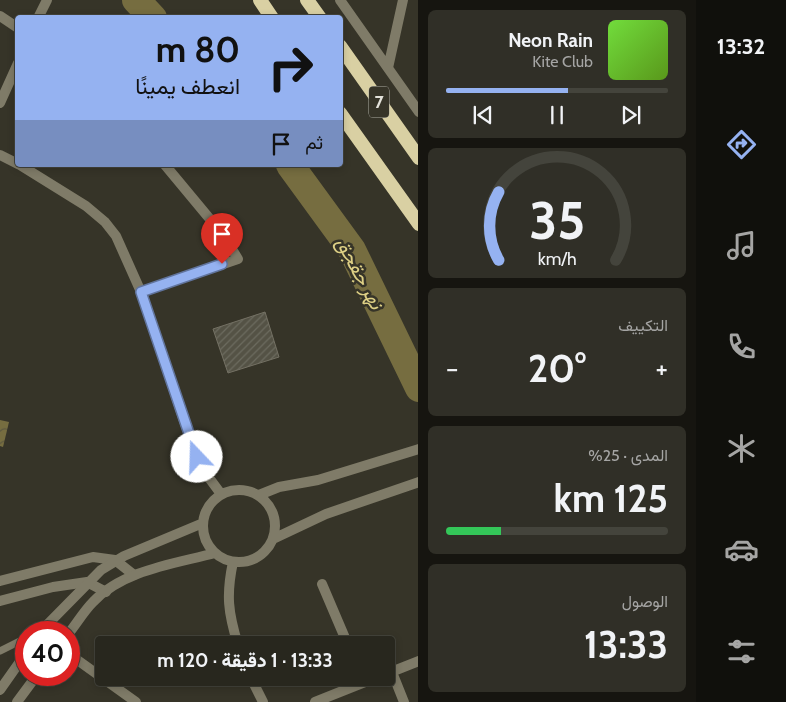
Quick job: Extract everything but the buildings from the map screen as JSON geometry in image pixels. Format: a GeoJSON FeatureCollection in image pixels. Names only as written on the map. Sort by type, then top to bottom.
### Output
{"type":"FeatureCollection","features":[{"type":"Feature","properties":{"kind":"highway"},"geometry":{"type":"LineString","coordinates":[[260,0],[270,15]]}},
{"type":"Feature","properties":{"kind":"highway"},"geometry":{"type":"LineString","coordinates":[[307,0],[318,15]]}},
{"type":"Feature","properties":{"kind":"highway","name":"7"},"geometry":{"type":"LineString","coordinates":[[343,50],[418,158]]}},
{"type":"Feature","properties":{"kind":"highway","name":"7"},"geometry":{"type":"LineString","coordinates":[[343,117],[418,224]]}},
{"type":"Feature","properties":{"kind":"street"},"geometry":{"type":"LineString","coordinates":[[40,15],[47,0]]}},
{"type":"Feature","properties":{"kind":"street"},"geometry":{"type":"LineString","coordinates":[[340,0],[418,112]]}},
{"type":"Feature","properties":{"kind":"street"},"geometry":{"type":"LineString","coordinates":[[388,68],[403,0]]}},
{"type":"Feature","properties":{"kind":"street"},"geometry":{"type":"LineString","coordinates":[[0,16],[15,26]]}},
{"type":"Feature","properties":{"kind":"street"},"geometry":{"type":"LineString","coordinates":[[0,103],[15,70]]}},
{"type":"Feature","properties":{"kind":"street"},"geometry":{"type":"LineString","coordinates":[[0,155],[15,162]]}},
{"type":"Feature","properties":{"kind":"street"},"geometry":{"type":"LineString","coordinates":[[24,167],[66,192],[105,222],[116,236],[141,292],[193,446],[202,467],[221,494]]}},
{"type":"Feature","properties":{"kind":"street"},"geometry":{"type":"LineString","coordinates":[[141,292],[238,259],[224,236],[167,167]]}},
{"type":"Feature","properties":{"kind":"street"},"geometry":{"type":"LineString","coordinates":[[259,495],[279,487],[318,480],[418,449]]}},
{"type":"Feature","properties":{"kind":"street"},"geometry":{"type":"LineString","coordinates":[[273,539],[312,520],[418,482]]}},
{"type":"Feature","properties":{"kind":"street"},"geometry":{"type":"LineString","coordinates":[[240,489],[259,495],[272,510],[275,520],[273,539],[268,548],[252,560],[233,562],[215,553],[204,537],[203,523],[207,508],[221,494],[240,489]]}},
{"type":"Feature","properties":{"kind":"street"},"geometry":{"type":"LineString","coordinates":[[50,621],[87,582],[115,560],[203,523]]}},
{"type":"Feature","properties":{"kind":"street"},"geometry":{"type":"LineString","coordinates":[[78,621],[94,601],[134,576],[215,553]]}},
{"type":"Feature","properties":{"kind":"street"},"geometry":{"type":"LineString","coordinates":[[0,581],[93,557],[115,560],[134,576]]}},
{"type":"Feature","properties":{"kind":"street"},"geometry":{"type":"LineString","coordinates":[[233,562],[227,589],[236,636]]}},
{"type":"Feature","properties":{"kind":"street"},"geometry":{"type":"LineString","coordinates":[[0,601],[87,582],[106,592]]}},
{"type":"Feature","properties":{"kind":"street"},"geometry":{"type":"LineString","coordinates":[[322,584],[344,636]]}},
{"type":"Feature","properties":{"kind":"street"},"geometry":{"type":"LineString","coordinates":[[395,671],[418,661]]}},
{"type":"Feature","properties":{"kind":"street"},"geometry":{"type":"LineString","coordinates":[[80,662],[136,702]]}},
{"type":"Feature","properties":{"kind":"street"},"geometry":{"type":"LineString","coordinates":[[0,690],[15,669]]}},
{"type":"Feature","properties":{"kind":"street"},"geometry":{"type":"LineString","coordinates":[[395,685],[404,702]]}},
{"type":"Feature","properties":{"kind":"street"},"geometry":{"type":"LineString","coordinates":[[17,702],[29,686]]}},
{"type":"Feature","properties":{"kind":"street"},"geometry":{"type":"LineString","coordinates":[[255,686],[262,702]]}},
{"type":"Feature","properties":{"kind":"street"},"geometry":{"type":"LineString","coordinates":[[315,702],[349,686]]}},
{"type":"Feature","properties":{"kind":"lane"},"geometry":{"type":"LineString","coordinates":[[0,651],[15,644]]}},
{"type":"Feature","properties":{"kind":"water"},"geometry":{"type":"Polygon","coordinates":[[[0,420],[9,422],[3,447],[0,446],[0,420]]]}},
{"type":"Feature","properties":{"kind":"waterway","name":"نهر جقجق"},"geometry":{"type":"LineString","coordinates":[[136,0],[150,15]]}},
{"type":"Feature","properties":{"kind":"waterway","name":"نهر جقجق"},"geometry":{"type":"LineString","coordinates":[[291,167],[352,250],[418,386]]}},
{"type":"Feature","properties":{"kind":"route"},"geometry":{"type":"LineString","coordinates":[[197,457],[141,292],[222,264]]}}]}
